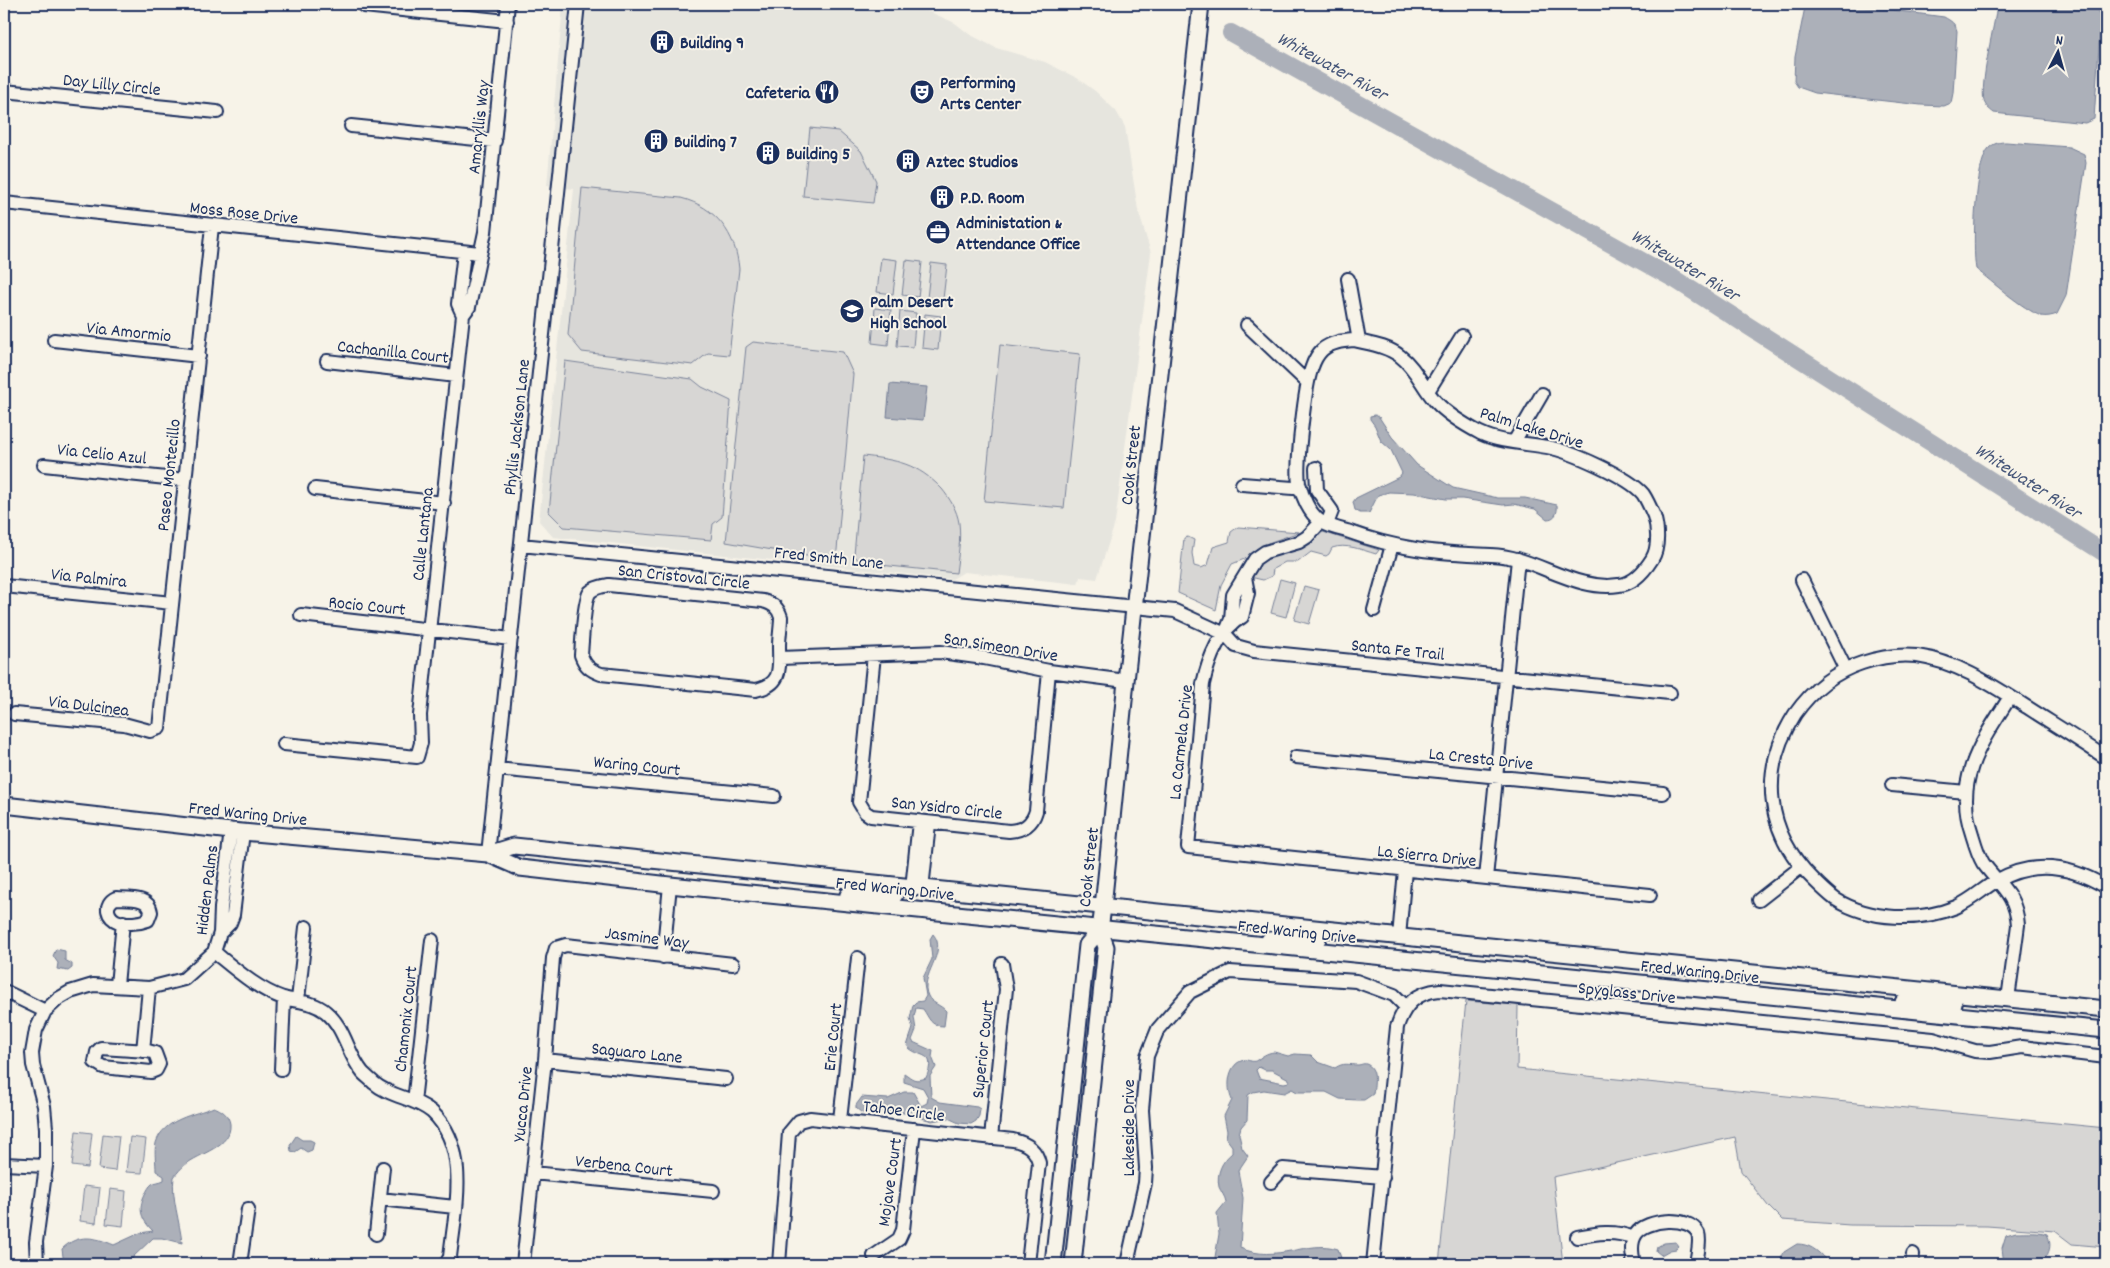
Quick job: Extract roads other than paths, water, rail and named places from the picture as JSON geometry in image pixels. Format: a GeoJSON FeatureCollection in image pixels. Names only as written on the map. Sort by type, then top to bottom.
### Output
{"type":"FeatureCollection","features":[{"type":"Feature","properties":{"kind":"main road","name":"Cook Street"},"geometry":{"type":"LineString","coordinates":[[1073,1264],[1106,947],[1100,930],[1201,4]]}},
{"type":"Feature","properties":{"kind":"main road","name":"Fred Waring Drive"},"geometry":{"type":"LineString","coordinates":[[4,805],[237,831],[488,854],[520,868],[670,885],[1100,930],[2106,1030]]}},
{"type":"Feature","properties":{"kind":"main road","name":"Fred Waring Drive"},"geometry":{"type":"LineString","coordinates":[[488,854],[514,846],[2106,1009]]}},
{"type":"Feature","properties":{"kind":"main road"},"geometry":{"type":"LineString","coordinates":[[670,885],[672,876],[677,873],[780,883],[798,875]]}},
{"type":"Feature","properties":{"kind":"main road"},"geometry":{"type":"LineString","coordinates":[[822,900],[856,893],[913,896],[921,893],[917,888]]}},
{"type":"Feature","properties":{"kind":"main road","name":"Cook Street"},"geometry":{"type":"LineString","coordinates":[[1053,1264],[1087,944],[1100,930]]}},
{"type":"Feature","properties":{"kind":"main road"},"geometry":{"type":"LineString","coordinates":[[1240,944],[1304,937],[1389,946],[1396,942],[1399,937]]}},
{"type":"Feature","properties":{"kind":"main road"},"geometry":{"type":"LineString","coordinates":[[1866,1006],[1923,1001],[2000,1008],[2006,1004],[2008,999]]}},
{"type":"Feature","properties":{"kind":"street","name":"Amaryllis Way"},"geometry":{"type":"LineString","coordinates":[[480,253],[485,232],[508,4]]}},
{"type":"Feature","properties":{"kind":"street","name":"Phyllis Jackson Lane"},"geometry":{"type":"LineString","coordinates":[[488,854],[578,4]]}},
{"type":"Feature","properties":{"kind":"street"},"geometry":{"type":"LineString","coordinates":[[364,6],[507,21]]}},
{"type":"Feature","properties":{"kind":"street","name":"Day Lilly Circle"},"geometry":{"type":"LineString","coordinates":[[4,91],[217,112]]}},
{"type":"Feature","properties":{"kind":"street"},"geometry":{"type":"LineString","coordinates":[[351,126],[495,141]]}},
{"type":"Feature","properties":{"kind":"street","name":"Moss Rose Drive"},"geometry":{"type":"LineString","coordinates":[[4,203],[480,253]]}},
{"type":"Feature","properties":{"kind":"street","name":"Paseo Montecillo"},"geometry":{"type":"LineString","coordinates":[[159,728],[212,226]]}},
{"type":"Feature","properties":{"kind":"street","name":"Calle Lantana"},"geometry":{"type":"LineString","coordinates":[[284,744],[417,758],[421,743],[420,715],[463,315],[458,304],[464,252]]}},
{"type":"Feature","properties":{"kind":"street","name":"Calle Lantana"},"geometry":{"type":"LineString","coordinates":[[463,315],[470,307],[480,253]]}},
{"type":"Feature","properties":{"kind":"street"},"geometry":{"type":"LineString","coordinates":[[1348,279],[1359,341]]}},
{"type":"Feature","properties":{"kind":"street"},"geometry":{"type":"LineString","coordinates":[[1247,325],[1307,382]]}},
{"type":"Feature","properties":{"kind":"street"},"geometry":{"type":"LineString","coordinates":[[1428,391],[1462,336]]}},
{"type":"Feature","properties":{"kind":"street","name":"Via Amormio"},"geometry":{"type":"LineString","coordinates":[[54,340],[199,356]]}},
{"type":"Feature","properties":{"kind":"street","name":"Palm Lake Drive"},"geometry":{"type":"LineString","coordinates":[[1338,341],[1359,341],[1383,346],[1400,356],[1410,366],[1437,403],[1460,421],[1483,434],[1564,451],[1631,484],[1642,494],[1652,510],[1657,525],[1653,558],[1643,572],[1620,586],[1604,586],[1582,581],[1502,555],[1406,549],[1324,523],[1310,509],[1300,486],[1298,474],[1307,382],[1313,364],[1323,350],[1338,341]]}},
{"type":"Feature","properties":{"kind":"street","name":"Cachanilla Court"},"geometry":{"type":"LineString","coordinates":[[327,362],[456,376]]}},
{"type":"Feature","properties":{"kind":"street"},"geometry":{"type":"LineString","coordinates":[[1514,442],[1542,394]]}},
{"type":"Feature","properties":{"kind":"street","name":"Via Celio Azul"},"geometry":{"type":"LineString","coordinates":[[44,465],[185,480]]}},
{"type":"Feature","properties":{"kind":"street"},"geometry":{"type":"LineString","coordinates":[[1316,468],[1315,478],[1319,494],[1332,511],[1324,523]]}},
{"type":"Feature","properties":{"kind":"street"},"geometry":{"type":"LineString","coordinates":[[1242,484],[1293,488],[1300,486]]}},
{"type":"Feature","properties":{"kind":"street"},"geometry":{"type":"LineString","coordinates":[[315,489],[444,503]]}},
{"type":"Feature","properties":{"kind":"street","name":"La Carmela Drive"},"geometry":{"type":"LineString","coordinates":[[1199,849],[1188,847],[1188,836],[1203,684],[1207,667],[1234,621],[1242,617],[1246,583],[1255,559],[1265,552],[1299,542],[1324,523]]}},
{"type":"Feature","properties":{"kind":"street","name":"Fred Smith Lane"},"geometry":{"type":"LineString","coordinates":[[521,545],[1134,606]]}},
{"type":"Feature","properties":{"kind":"street"},"geometry":{"type":"LineString","coordinates":[[1374,610],[1392,546]]}},
{"type":"Feature","properties":{"kind":"street"},"geometry":{"type":"LineString","coordinates":[[1486,878],[1518,559]]}},
{"type":"Feature","properties":{"kind":"street"},"geometry":{"type":"LineString","coordinates":[[1802,580],[1845,668]]}},
{"type":"Feature","properties":{"kind":"street","name":"La Carmela Drive"},"geometry":{"type":"LineString","coordinates":[[1225,634],[1231,619],[1233,594],[1246,583]]}},
{"type":"Feature","properties":{"kind":"street","name":"San Cristoval Circle"},"geometry":{"type":"LineString","coordinates":[[609,585],[763,601],[773,604],[779,610],[782,617],[780,658],[779,670],[775,681],[766,688],[756,690],[601,674],[591,671],[584,664],[581,655],[587,601],[590,592],[599,586],[609,585]]}},
{"type":"Feature","properties":{"kind":"street","name":"Via Palmira"},"geometry":{"type":"LineString","coordinates":[[4,586],[172,604]]}},
{"type":"Feature","properties":{"kind":"street","name":"Santa Fe Trail"},"geometry":{"type":"LineString","coordinates":[[1134,606],[1174,610],[1225,634],[1236,646],[1254,651],[1670,693]]}},
{"type":"Feature","properties":{"kind":"street","name":"Rocio Court"},"geometry":{"type":"LineString","coordinates":[[301,615],[511,639]]}},
{"type":"Feature","properties":{"kind":"street","name":"San Simeon Drive"},"geometry":{"type":"LineString","coordinates":[[780,658],[940,652],[984,658],[1049,671],[1126,681]]}},
{"type":"Feature","properties":{"kind":"street","name":"San Ysidro Circle"},"geometry":{"type":"LineString","coordinates":[[874,655],[859,802],[865,812],[871,816],[924,823],[1009,831],[1017,830],[1030,824],[1036,811],[1049,671]]}},
{"type":"Feature","properties":{"kind":"street"},"geometry":{"type":"LineString","coordinates":[[2106,758],[1965,670],[1917,656],[1880,657],[1845,668],[1830,678],[1803,703],[1787,727],[1778,747],[1771,786],[1776,823],[1783,840],[1801,867],[1836,899],[1862,910],[1883,916],[1918,918],[1958,906],[1998,880],[2024,869],[2042,867],[2058,868],[2087,876],[2106,887]]}},
{"type":"Feature","properties":{"kind":"street"},"geometry":{"type":"LineString","coordinates":[[2008,999],[2018,924],[2017,912],[2012,898],[1983,862],[1977,850],[1970,827],[1966,792],[1974,758],[2010,697]]}},
{"type":"Feature","properties":{"kind":"street","name":"Via Dulcinea"},"geometry":{"type":"LineString","coordinates":[[14,714],[124,724],[150,732],[159,728]]}},
{"type":"Feature","properties":{"kind":"street","name":"La Cresta Drive"},"geometry":{"type":"LineString","coordinates":[[1296,757],[1663,794]]}},
{"type":"Feature","properties":{"kind":"street","name":"Waring Court"},"geometry":{"type":"LineString","coordinates":[[497,769],[774,796]]}},
{"type":"Feature","properties":{"kind":"street"},"geometry":{"type":"LineString","coordinates":[[1892,785],[1966,792]]}},
{"type":"Feature","properties":{"kind":"street"},"geometry":{"type":"LineString","coordinates":[[917,888],[924,823]]}},
{"type":"Feature","properties":{"kind":"street","name":"Hidden Palms"},"geometry":{"type":"LineString","coordinates":[[214,952],[229,898],[237,831]]}},
{"type":"Feature","properties":{"kind":"street","name":"La Sierra Drive"},"geometry":{"type":"LineString","coordinates":[[1199,849],[1650,895]]}},
{"type":"Feature","properties":{"kind":"street"},"geometry":{"type":"LineString","coordinates":[[1758,900],[1801,867]]}},
{"type":"Feature","properties":{"kind":"street"},"geometry":{"type":"LineString","coordinates":[[1399,937],[1405,870]]}},
{"type":"Feature","properties":{"kind":"street"},"geometry":{"type":"LineString","coordinates":[[664,957],[670,885]]}},
{"type":"Feature","properties":{"kind":"street"},"geometry":{"type":"LineString","coordinates":[[117,986],[123,922]]}},
{"type":"Feature","properties":{"kind":"street"},"geometry":{"type":"LineString","coordinates":[[298,1000],[306,927]]}},
{"type":"Feature","properties":{"kind":"street","name":"Chamonix Court"},"geometry":{"type":"LineString","coordinates":[[414,1102],[432,940]]}},
{"type":"Feature","properties":{"kind":"street","name":"Jasmine Way"},"geometry":{"type":"LineString","coordinates":[[556,948],[566,945],[733,964]]}},
{"type":"Feature","properties":{"kind":"street","name":"Yucca Drive"},"geometry":{"type":"LineString","coordinates":[[523,1264],[545,1060],[553,958],[556,948]]}},
{"type":"Feature","properties":{"kind":"street"},"geometry":{"type":"LineString","coordinates":[[37,1264],[36,1242],[46,1166],[44,1106],[36,1079],[32,1053],[36,1030],[45,1011],[58,1000],[83,987],[94,985],[149,988],[184,979],[214,952],[254,984],[284,998],[312,1004],[333,1018],[340,1027],[362,1072],[379,1087],[431,1111],[448,1134],[458,1168],[450,1257],[446,1264]]}},
{"type":"Feature","properties":{"kind":"street","name":"Erie Court"},"geometry":{"type":"LineString","coordinates":[[840,1120],[858,958]]}},
{"type":"Feature","properties":{"kind":"street","name":"Superior Court"},"geometry":{"type":"LineString","coordinates":[[991,1138],[1006,989],[1002,964]]}},
{"type":"Feature","properties":{"kind":"street","name":"Lakeside Drive"},"geometry":{"type":"LineString","coordinates":[[1126,1264],[1145,1183],[1146,1168],[1142,1110],[1147,1056],[1158,1029],[1190,992],[1230,972],[1356,981],[1394,996],[1406,1007]]}},
{"type":"Feature","properties":{"kind":"street"},"geometry":{"type":"LineString","coordinates":[[143,1051],[149,988]]}},
{"type":"Feature","properties":{"kind":"street","name":"Spyglass Drive"},"geometry":{"type":"LineString","coordinates":[[1406,1007],[1417,996],[1440,990],[1933,1039],[1975,1052],[1990,1052],[2022,1046],[2106,1057]]}},
{"type":"Feature","properties":{"kind":"street"},"geometry":{"type":"LineString","coordinates":[[4,991],[45,1011]]}},
{"type":"Feature","properties":{"kind":"street"},"geometry":{"type":"LineString","coordinates":[[281,1069],[284,998]]}},
{"type":"Feature","properties":{"kind":"street"},"geometry":{"type":"LineString","coordinates":[[1373,1264],[1397,1027],[1406,1007]]}},
{"type":"Feature","properties":{"kind":"street","name":"Saguaro Lane"},"geometry":{"type":"LineString","coordinates":[[545,1060],[726,1079]]}},
{"type":"Feature","properties":{"kind":"street","name":"Tahoe Circle"},"geometry":{"type":"LineString","coordinates":[[779,1264],[789,1133],[794,1124],[804,1119],[840,1120],[1028,1144],[1038,1158],[1028,1264]]}},
{"type":"Feature","properties":{"kind":"street","name":"Mojave Court"},"geometry":{"type":"LineString","coordinates":[[874,1256],[898,1239],[903,1230],[914,1129]]}},
{"type":"Feature","properties":{"kind":"street"},"geometry":{"type":"LineString","coordinates":[[4,1164],[46,1166]]}},
{"type":"Feature","properties":{"kind":"street"},"geometry":{"type":"LineString","coordinates":[[376,1234],[383,1168]]}},
{"type":"Feature","properties":{"kind":"street"},"geometry":{"type":"LineString","coordinates":[[1272,1182],[1283,1169],[1383,1177]]}},
{"type":"Feature","properties":{"kind":"street","name":"Verbena Court"},"geometry":{"type":"LineString","coordinates":[[532,1173],[713,1191]]}},
{"type":"Feature","properties":{"kind":"street"},"geometry":{"type":"LineString","coordinates":[[380,1198],[455,1207]]}},
{"type":"Feature","properties":{"kind":"street"},"geometry":{"type":"LineString","coordinates":[[240,1264],[248,1209]]}},
{"type":"Feature","properties":{"kind":"street"},"geometry":{"type":"LineString","coordinates":[[1634,1264],[1632,1247],[1637,1232],[1648,1225],[1672,1220],[1690,1224],[1699,1237],[1696,1264]]}},
{"type":"Feature","properties":{"kind":"street"},"geometry":{"type":"LineString","coordinates":[[1577,1237],[1608,1232],[1624,1234],[1634,1238]]}},
{"type":"Feature","properties":{"kind":"waterway","name":"Whitewater River"},"geometry":{"type":"LineString","coordinates":[[1231,33],[1676,280],[2106,554]]}},
{"type":"Feature","properties":{"kind":"place","name":"Building 9"},"geometry":{"type":"Point","coordinates":[662,42]}},
{"type":"Feature","properties":{"kind":"place","name":"Cafeteria"},"geometry":{"type":"Point","coordinates":[827,92]}},
{"type":"Feature","properties":{"kind":"place","name":"Performing Arts Center"},"geometry":{"type":"Point","coordinates":[922,92]}},
{"type":"Feature","properties":{"kind":"place","name":"Building 7"},"geometry":{"type":"Point","coordinates":[656,141]}},
{"type":"Feature","properties":{"kind":"place","name":"Building 5"},"geometry":{"type":"Point","coordinates":[768,153]}},
{"type":"Feature","properties":{"kind":"place","name":"Aztec Studios"},"geometry":{"type":"Point","coordinates":[908,161]}},
{"type":"Feature","properties":{"kind":"place","name":"P.D. Room"},"geometry":{"type":"Point","coordinates":[942,197]}},
{"type":"Feature","properties":{"kind":"place","name":"Administation & Attendance Office"},"geometry":{"type":"Point","coordinates":[938,232]}},
{"type":"Feature","properties":{"kind":"place","name":"Palm Desert High School"},"geometry":{"type":"Point","coordinates":[852,311]}}]}
